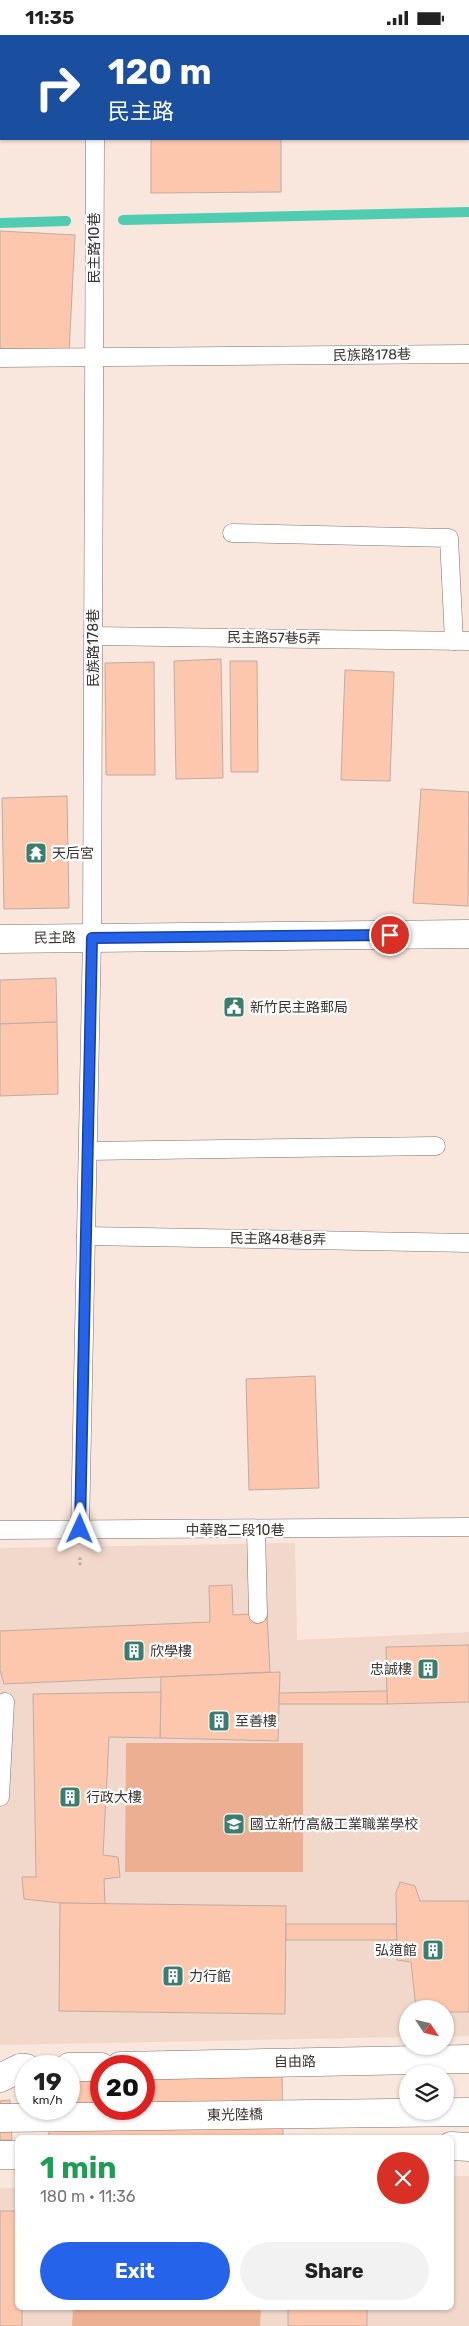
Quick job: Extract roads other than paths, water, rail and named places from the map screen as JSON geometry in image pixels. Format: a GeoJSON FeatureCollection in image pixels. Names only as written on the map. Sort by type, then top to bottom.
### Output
{"type":"FeatureCollection","features":[{"type":"Feature","properties":{"kind":"street","name":"民主路"},"geometry":{"type":"LineString","coordinates":[[0,939],[469,934]]}},
{"type":"Feature","properties":{"kind":"street","name":"自由路"},"geometry":{"type":"LineString","coordinates":[[155,2065],[469,2059]]}},
{"type":"Feature","properties":{"kind":"street"},"geometry":{"type":"LineString","coordinates":[[0,2078],[15,2070]]}},
{"type":"Feature","properties":{"kind":"street","name":"東光陸橋"},"geometry":{"type":"LineString","coordinates":[[0,2118],[469,2112]]}},
{"type":"Feature","properties":{"kind":"street"},"geometry":{"type":"LineString","coordinates":[[454,2146],[469,2147]]}},
{"type":"Feature","properties":{"kind":"street"},"geometry":{"type":"LineString","coordinates":[[0,2155],[15,2155]]}},
{"type":"Feature","properties":{"kind":"lane","name":"民主路10巷"},"geometry":{"type":"LineString","coordinates":[[94,357],[95,140]]}},
{"type":"Feature","properties":{"kind":"lane","name":"民族路178巷"},"geometry":{"type":"LineString","coordinates":[[0,358],[469,354]]}},
{"type":"Feature","properties":{"kind":"lane","name":"民族路178巷"},"geometry":{"type":"LineString","coordinates":[[80,1529],[92,938],[94,357]]}},
{"type":"Feature","properties":{"kind":"lane","name":"民主路57巷5弄"},"geometry":{"type":"LineString","coordinates":[[93,636],[462,641],[449,538],[232,533]]}},
{"type":"Feature","properties":{"kind":"lane"},"geometry":{"type":"LineString","coordinates":[[88,1151],[436,1146]]}},
{"type":"Feature","properties":{"kind":"lane","name":"民主路48巷8弄"},"geometry":{"type":"LineString","coordinates":[[86,1236],[469,1243]]}},
{"type":"Feature","properties":{"kind":"lane","name":"中華路二段10巷"},"geometry":{"type":"LineString","coordinates":[[0,1531],[469,1527]]}},
{"type":"Feature","properties":{"kind":"lane"},"geometry":{"type":"LineString","coordinates":[[256,1530],[258,1613]]}},
{"type":"Feature","properties":{"kind":"lane"},"geometry":{"type":"LineString","coordinates":[[0,1797],[5,1702]]}},
{"type":"Feature","properties":{"kind":"waterway"},"geometry":{"type":"LineString","coordinates":[[123,220],[469,212]]}},
{"type":"Feature","properties":{"kind":"waterway"},"geometry":{"type":"LineString","coordinates":[[0,223],[66,221]]}},
{"type":"Feature","properties":{"kind":"place","name":"天后宮"},"geometry":{"type":"Point","coordinates":[36,853]}},
{"type":"Feature","properties":{"kind":"place","name":"新竹民主路郵局"},"geometry":{"type":"Point","coordinates":[234,1007]}},
{"type":"Feature","properties":{"kind":"place","name":"欣學樓"},"geometry":{"type":"Point","coordinates":[134,1651]}},
{"type":"Feature","properties":{"kind":"place","name":"忠誠樓"},"geometry":{"type":"Point","coordinates":[428,1669]}},
{"type":"Feature","properties":{"kind":"place","name":"至善樓"},"geometry":{"type":"Point","coordinates":[219,1721]}},
{"type":"Feature","properties":{"kind":"place","name":"行政大樓"},"geometry":{"type":"Point","coordinates":[70,1797]}},
{"type":"Feature","properties":{"kind":"place","name":"國立新竹高級工業職業學校"},"geometry":{"type":"Point","coordinates":[234,1824]}},
{"type":"Feature","properties":{"kind":"place","name":"弘道館"},"geometry":{"type":"Point","coordinates":[433,1950]}},
{"type":"Feature","properties":{"kind":"place","name":"力行館"},"geometry":{"type":"Point","coordinates":[173,1976]}}]}
